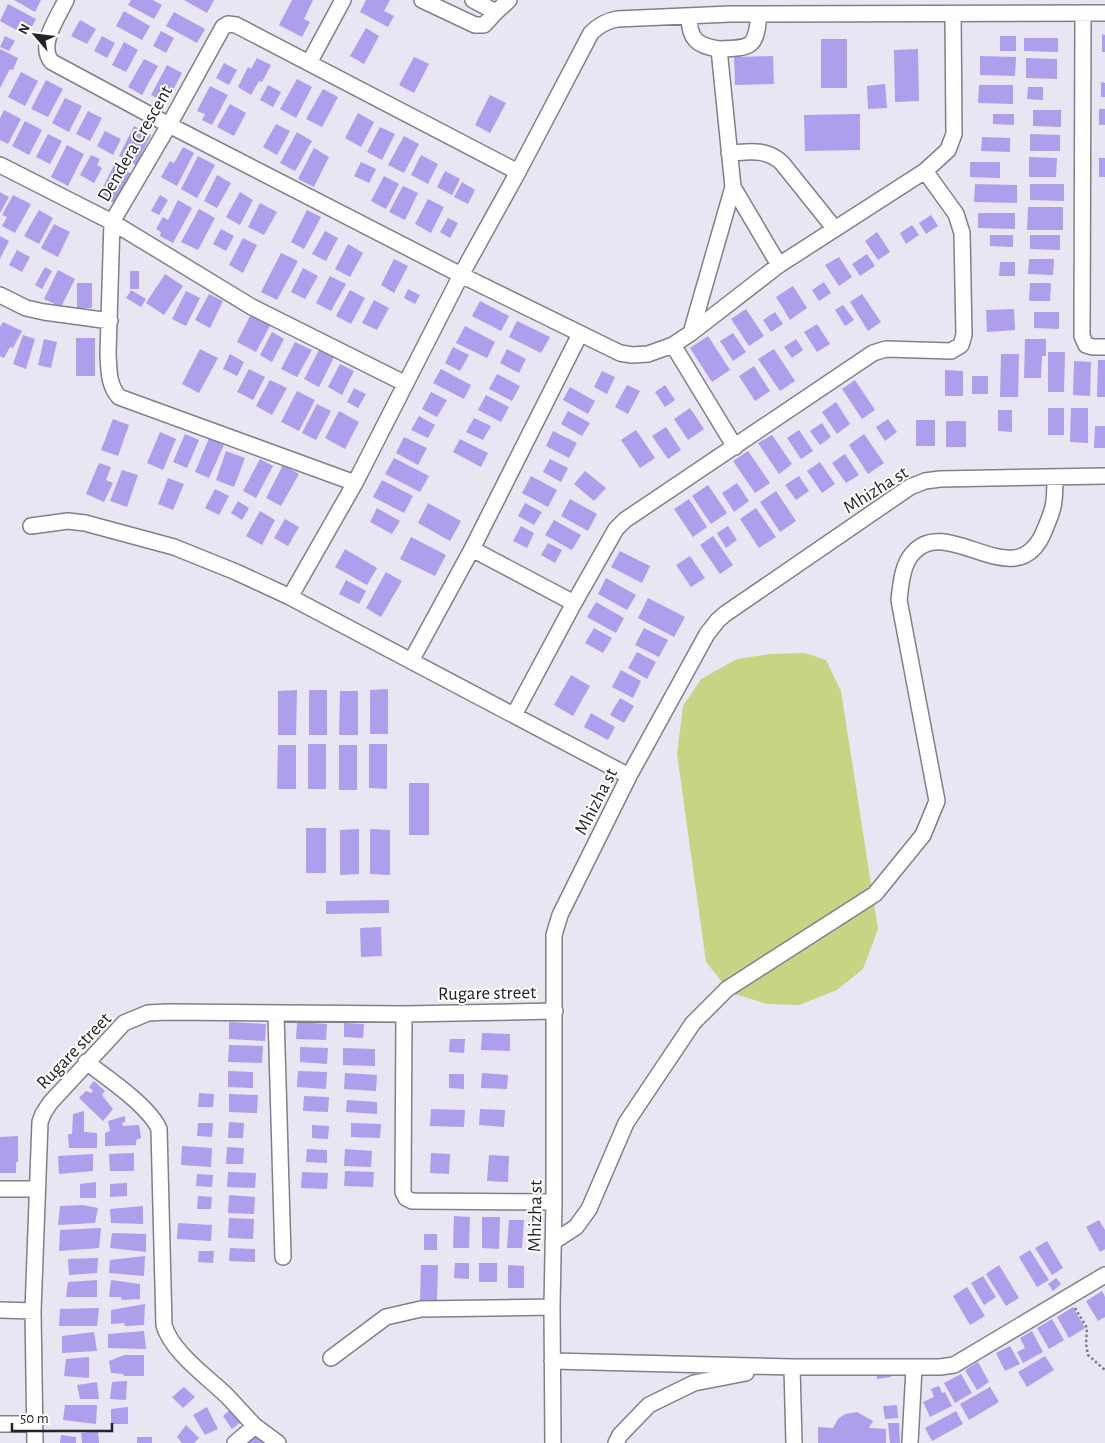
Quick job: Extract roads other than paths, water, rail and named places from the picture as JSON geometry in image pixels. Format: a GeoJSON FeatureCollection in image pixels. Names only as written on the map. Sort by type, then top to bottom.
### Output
{"type":"FeatureCollection","features":[{"type":"Feature","properties":{"kind":"street"},"geometry":{"type":"LineString","coordinates":[[66,0],[47,40],[46,48],[50,60],[169,125],[461,275],[620,353],[632,355],[648,354],[673,345],[779,266],[925,171],[948,150],[954,134],[953,14]]}},
{"type":"Feature","properties":{"kind":"street"},"geometry":{"type":"LineString","coordinates":[[309,63],[343,0]]}},
{"type":"Feature","properties":{"kind":"street"},"geometry":{"type":"LineString","coordinates":[[422,0],[475,26],[484,25],[509,0]]}},
{"type":"Feature","properties":{"kind":"street"},"geometry":{"type":"LineString","coordinates":[[473,0],[496,12]]}},
{"type":"Feature","properties":{"kind":"street"},"geometry":{"type":"LineString","coordinates":[[290,597],[355,483],[404,383],[518,172],[590,33],[598,26],[605,21],[617,18],[689,16],[730,7],[759,14],[849,7],[953,14],[1105,13]]}},
{"type":"Feature","properties":{"kind":"street"},"geometry":{"type":"LineString","coordinates":[[1083,13],[1082,336],[1086,345],[1105,347]]}},
{"type":"Feature","properties":{"kind":"street"},"geometry":{"type":"LineString","coordinates":[[689,16],[689,30],[696,39],[705,47],[720,49],[745,48],[752,43],[757,36],[759,14]]}},
{"type":"Feature","properties":{"kind":"street","name":"Dendera Crescent"},"geometry":{"type":"LineString","coordinates":[[355,483],[119,397],[113,390],[110,375],[112,222],[225,25],[236,25],[518,172]]}},
{"type":"Feature","properties":{"kind":"street"},"geometry":{"type":"LineString","coordinates":[[691,333],[733,187],[720,49]]}},
{"type":"Feature","properties":{"kind":"street"},"geometry":{"type":"LineString","coordinates":[[730,153],[766,152],[774,155],[835,229]]}},
{"type":"Feature","properties":{"kind":"street"},"geometry":{"type":"LineString","coordinates":[[0,165],[112,222],[252,307],[404,383]]}},
{"type":"Feature","properties":{"kind":"street"},"geometry":{"type":"LineString","coordinates":[[514,715],[616,529],[625,520],[873,353],[886,349],[950,351],[961,345],[964,335],[962,233],[956,214],[925,171]]}},
{"type":"Feature","properties":{"kind":"street"},"geometry":{"type":"LineString","coordinates":[[733,187],[779,266]]}},
{"type":"Feature","properties":{"kind":"street"},"geometry":{"type":"LineString","coordinates":[[0,295],[26,308],[110,321]]}},
{"type":"Feature","properties":{"kind":"street"},"geometry":{"type":"LineString","coordinates":[[411,661],[472,549],[580,334]]}},
{"type":"Feature","properties":{"kind":"street"},"geometry":{"type":"LineString","coordinates":[[673,345],[735,447]]}},
{"type":"Feature","properties":{"kind":"street","name":"Mhizha st"},"geometry":{"type":"LineString","coordinates":[[553,1443],[554,935],[560,915],[629,776],[708,634],[725,614],[910,487],[925,481],[940,479],[1105,476]]}},
{"type":"Feature","properties":{"kind":"street"},"geometry":{"type":"LineString","coordinates":[[553,1242],[576,1227],[589,1208],[626,1123],[693,1023],[727,989],[875,894],[923,835],[937,801],[899,600],[903,570],[912,553],[922,545],[939,540],[1010,559],[1031,552],[1041,540],[1053,509],[1055,477]]}},
{"type":"Feature","properties":{"kind":"street"},"geometry":{"type":"LineString","coordinates":[[31,526],[68,520],[85,523],[174,547],[236,572],[290,597],[629,776]]}},
{"type":"Feature","properties":{"kind":"street"},"geometry":{"type":"LineString","coordinates":[[472,549],[574,603]]}},
{"type":"Feature","properties":{"kind":"street","name":"Rugare street"},"geometry":{"type":"LineString","coordinates":[[35,1443],[33,1311],[40,1122],[50,1102],[124,1023],[148,1013],[167,1012],[404,1014],[555,1011]]}},
{"type":"Feature","properties":{"kind":"street"},"geometry":{"type":"LineString","coordinates":[[276,1014],[283,1257]]}},
{"type":"Feature","properties":{"kind":"street"},"geometry":{"type":"LineString","coordinates":[[404,1014],[404,1192],[406,1198],[412,1201],[554,1202]]}},
{"type":"Feature","properties":{"kind":"street"},"geometry":{"type":"LineString","coordinates":[[86,1062],[147,1112],[159,1129],[164,1325],[167,1334],[192,1364],[228,1397],[255,1426],[278,1443]]}},
{"type":"Feature","properties":{"kind":"street"},"geometry":{"type":"LineString","coordinates":[[0,1189],[37,1188]]}},
{"type":"Feature","properties":{"kind":"street"},"geometry":{"type":"LineString","coordinates":[[552,1361],[785,1367],[914,1368],[954,1365],[1105,1275]]}},
{"type":"Feature","properties":{"kind":"street"},"geometry":{"type":"LineString","coordinates":[[331,1358],[386,1317],[421,1309],[552,1307]]}},
{"type":"Feature","properties":{"kind":"street"},"geometry":{"type":"LineString","coordinates":[[0,1310],[33,1311]]}},
{"type":"Feature","properties":{"kind":"street"},"geometry":{"type":"LineString","coordinates":[[616,1443],[620,1436],[649,1406],[694,1383],[785,1367]]}},
{"type":"Feature","properties":{"kind":"street"},"geometry":{"type":"LineString","coordinates":[[785,1367],[794,1443]]}},
{"type":"Feature","properties":{"kind":"street"},"geometry":{"type":"LineString","coordinates":[[910,1443],[914,1368]]}},
{"type":"Feature","properties":{"kind":"street"},"geometry":{"type":"LineString","coordinates":[[0,1424],[35,1424]]}},
{"type":"Feature","properties":{"kind":"street"},"geometry":{"type":"LineString","coordinates":[[235,1443],[255,1426]]}}]}
